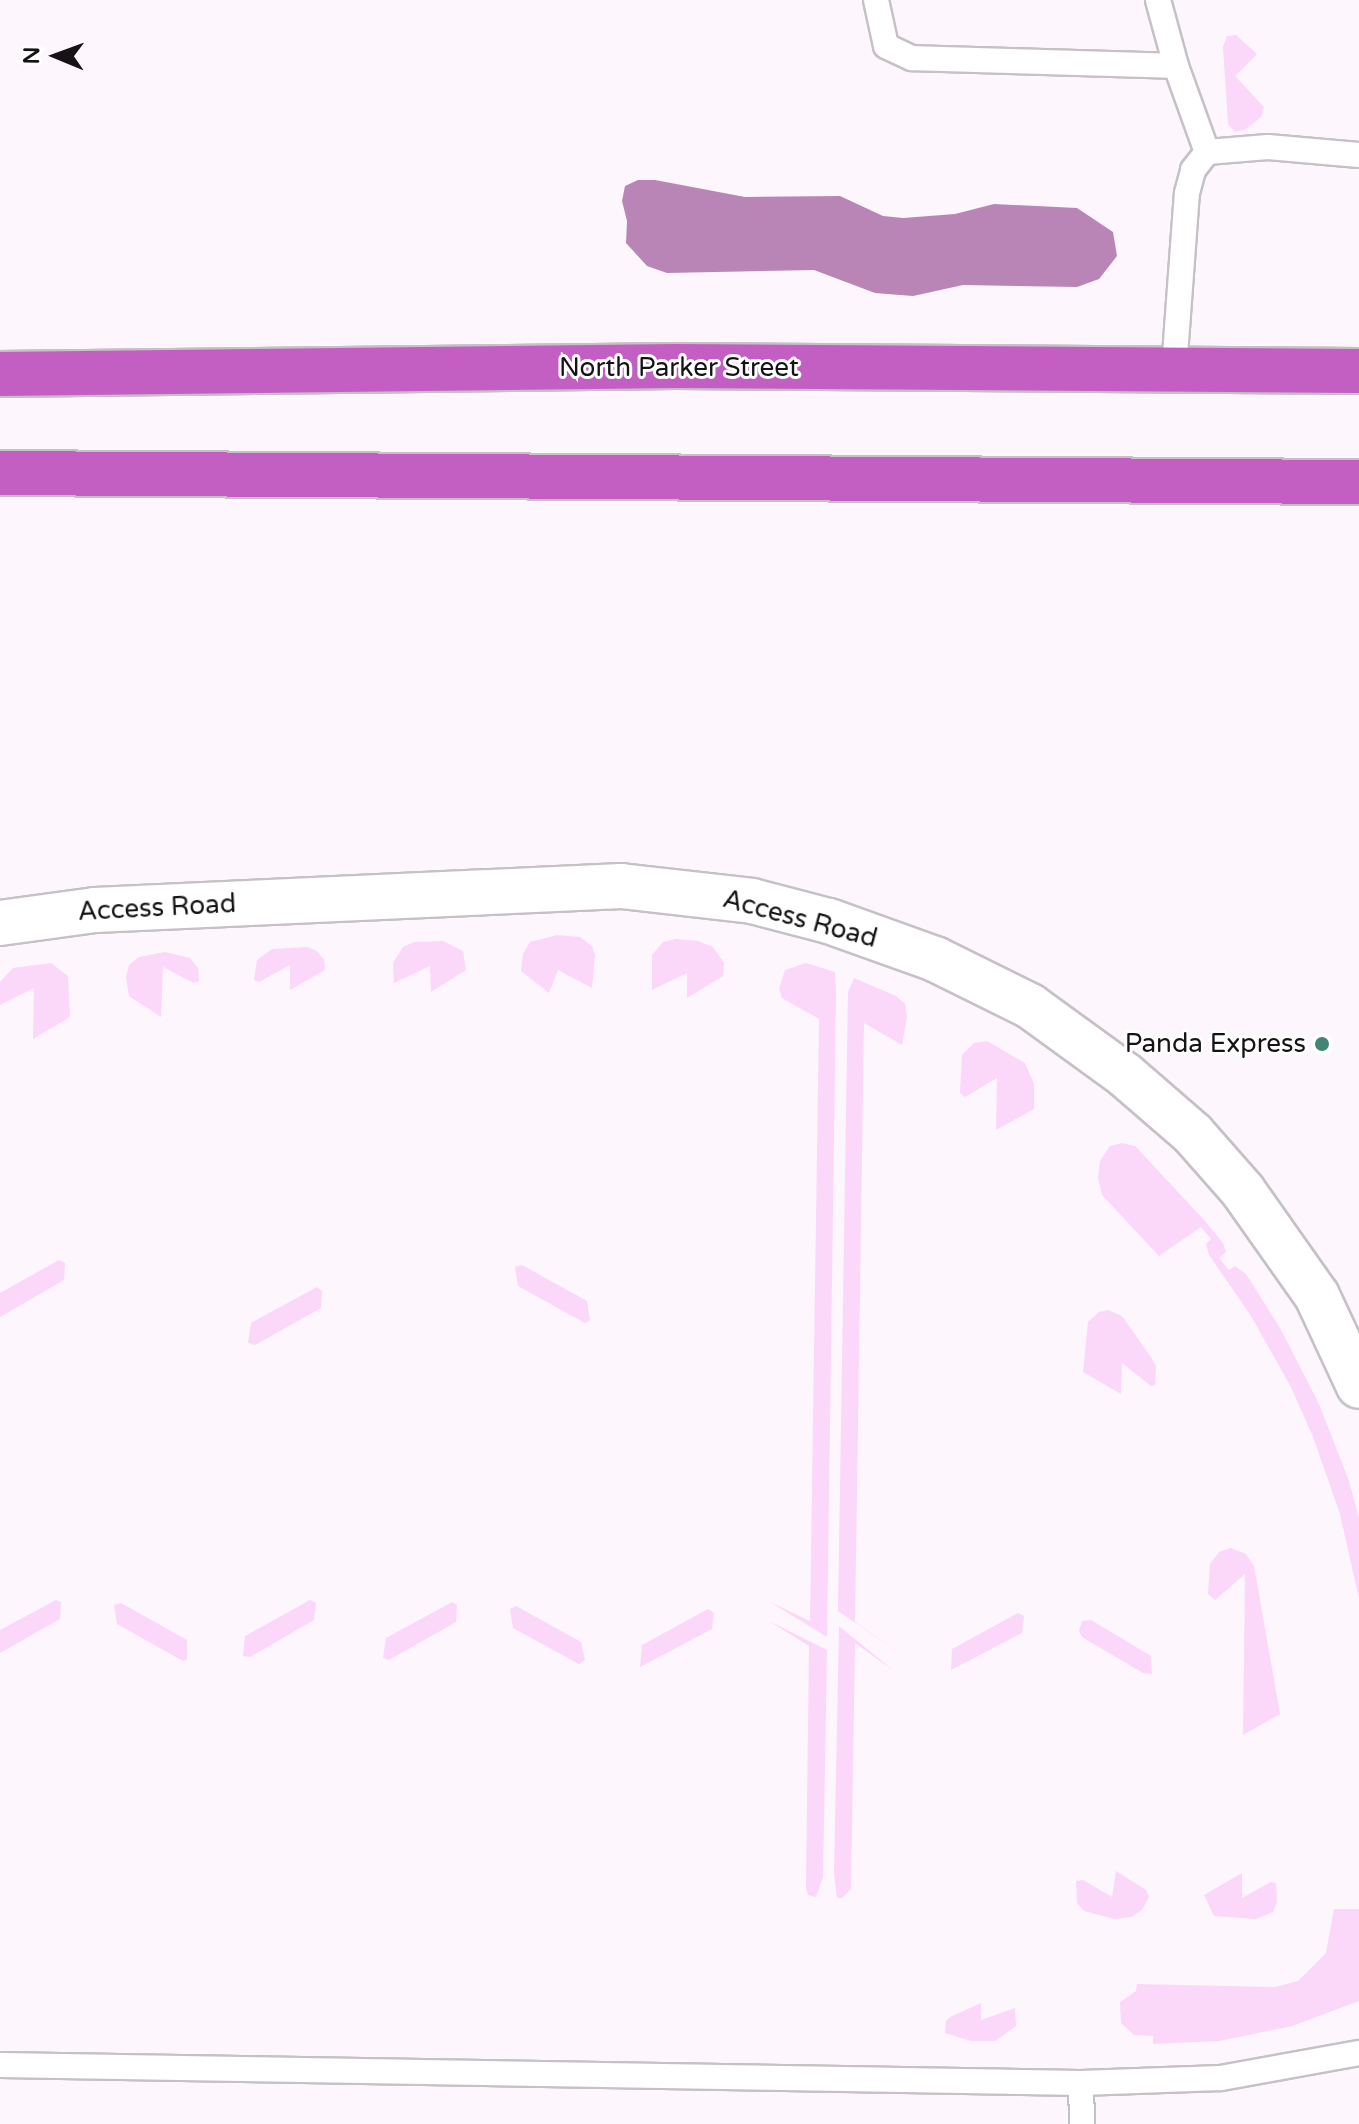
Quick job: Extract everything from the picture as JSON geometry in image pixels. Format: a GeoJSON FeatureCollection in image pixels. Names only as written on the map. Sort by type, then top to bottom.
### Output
{"type":"FeatureCollection","features":[{"type":"Feature","properties":{"kind":"highway","name":"North Parker Street"},"geometry":{"type":"LineString","coordinates":[[0,374],[676,366],[1359,371]]}},
{"type":"Feature","properties":{"kind":"highway"},"geometry":{"type":"LineString","coordinates":[[0,473],[1359,482]]}},
{"type":"Feature","properties":{"kind":"street","name":"Access Road"},"geometry":{"type":"LineString","coordinates":[[0,923],[95,910],[621,886],[752,901],[829,921],[935,959],[1030,1006],[1125,1075],[1193,1134],[1243,1191],[1317,1296],[1359,1386]]}},
{"type":"Feature","properties":{"kind":"lane"},"geometry":{"type":"LineString","coordinates":[[876,0],[886,46],[912,58],[1176,66]]}},
{"type":"Feature","properties":{"kind":"lane"},"geometry":{"type":"LineString","coordinates":[[1158,0],[1176,66],[1207,152]]}},
{"type":"Feature","properties":{"kind":"lane"},"geometry":{"type":"LineString","coordinates":[[1174,369],[1187,193],[1193,170],[1207,152],[1268,147],[1359,155]]}},
{"type":"Feature","properties":{"kind":"lane"},"geometry":{"type":"LineString","coordinates":[[0,2065],[1081,2083],[1221,2078],[1359,2053]]}},
{"type":"Feature","properties":{"kind":"lane"},"geometry":{"type":"LineString","coordinates":[[1081,2083],[1082,2124]]}},
{"type":"Feature","properties":{"kind":"shaded area"},"geometry":{"type":"Polygon","coordinates":[[[1236,35],[1257,54],[1235,76],[1264,107],[1261,117],[1246,129],[1235,132],[1228,124],[1223,47],[1227,36],[1236,35]]]}},
{"type":"Feature","properties":{"kind":"shaded area"},"geometry":{"type":"Polygon","coordinates":[[[638,180],[655,180],[745,197],[840,196],[883,216],[903,218],[955,214],[994,204],[1077,208],[1113,232],[1117,256],[1099,279],[1077,287],[963,285],[913,296],[875,293],[814,270],[667,273],[647,266],[626,243],[627,221],[622,201],[625,186],[638,180]]]}},
{"type":"Feature","properties":{"kind":"shaded area"},"geometry":{"type":"Polygon","coordinates":[[[557,935],[580,937],[592,946],[595,955],[592,988],[558,970],[549,993],[521,971],[523,954],[530,942],[557,935]]]}},
{"type":"Feature","properties":{"kind":"shaded area"},"geometry":{"type":"Polygon","coordinates":[[[676,939],[698,941],[713,947],[724,963],[723,976],[687,998],[687,973],[652,990],[652,955],[663,942],[676,939]]]}},
{"type":"Feature","properties":{"kind":"shaded area"},"geometry":{"type":"Polygon","coordinates":[[[443,941],[463,951],[466,970],[431,992],[430,966],[394,983],[393,963],[403,947],[414,942],[443,941]]]}},
{"type":"Feature","properties":{"kind":"shaded area"},"geometry":{"type":"Polygon","coordinates":[[[307,947],[317,951],[324,960],[325,970],[290,990],[290,965],[259,982],[254,980],[257,960],[272,949],[307,947]]]}},
{"type":"Feature","properties":{"kind":"shaded area"},"geometry":{"type":"Polygon","coordinates":[[[165,952],[190,958],[198,968],[199,981],[194,983],[163,967],[161,1017],[129,996],[126,977],[129,965],[139,957],[165,952]]]}},
{"type":"Feature","properties":{"kind":"shaded area"},"geometry":{"type":"Polygon","coordinates":[[[51,963],[68,976],[70,1017],[33,1039],[34,988],[0,1005],[0,982],[13,968],[51,963]]]}},
{"type":"Feature","properties":{"kind":"shaded area"},"geometry":{"type":"Polygon","coordinates":[[[806,963],[835,972],[836,994],[827,1637],[770,1602],[810,1621],[819,1019],[782,998],[779,989],[785,970],[806,963]]]}},
{"type":"Feature","properties":{"kind":"shaded area"},"geometry":{"type":"Polygon","coordinates":[[[854,978],[896,996],[905,1004],[907,1017],[902,1045],[864,1023],[855,1622],[898,1652],[838,1611],[848,992],[854,978]]]}},
{"type":"Feature","properties":{"kind":"shaded area"},"geometry":{"type":"Polygon","coordinates":[[[987,1041],[1025,1063],[1034,1084],[1034,1109],[996,1130],[997,1078],[965,1097],[960,1093],[962,1055],[974,1043],[987,1041]]]}},
{"type":"Feature","properties":{"kind":"shaded area"},"geometry":{"type":"Polygon","coordinates":[[[1122,1143],[1135,1146],[1205,1221],[1223,1243],[1226,1252],[1219,1258],[1229,1270],[1235,1266],[1246,1274],[1280,1328],[1319,1404],[1349,1481],[1359,1518],[1359,1599],[1340,1514],[1313,1437],[1291,1387],[1251,1316],[1209,1255],[1206,1244],[1211,1239],[1201,1227],[1159,1256],[1102,1195],[1098,1178],[1100,1161],[1110,1146],[1122,1143]]]}},
{"type":"Feature","properties":{"kind":"shaded area"},"geometry":{"type":"Polygon","coordinates":[[[59,1260],[65,1263],[64,1280],[0,1317],[0,1293],[59,1260]]]}},
{"type":"Feature","properties":{"kind":"shaded area"},"geometry":{"type":"Polygon","coordinates":[[[522,1265],[587,1301],[590,1320],[585,1323],[518,1286],[515,1267],[522,1265]]]}},
{"type":"Feature","properties":{"kind":"shaded area"},"geometry":{"type":"Polygon","coordinates":[[[317,1287],[322,1291],[321,1308],[255,1345],[248,1343],[251,1323],[317,1287]]]}},
{"type":"Feature","properties":{"kind":"shaded area"},"geometry":{"type":"Polygon","coordinates":[[[1108,1310],[1122,1316],[1150,1356],[1156,1366],[1155,1385],[1151,1386],[1122,1363],[1121,1394],[1083,1372],[1088,1322],[1099,1312],[1108,1310]]]}},
{"type":"Feature","properties":{"kind":"shaded area"},"geometry":{"type":"Polygon","coordinates":[[[1231,1548],[1246,1554],[1254,1566],[1280,1714],[1243,1735],[1245,1574],[1215,1600],[1208,1594],[1210,1564],[1219,1552],[1231,1548]]]}},
{"type":"Feature","properties":{"kind":"shaded area"},"geometry":{"type":"Polygon","coordinates":[[[56,1600],[61,1602],[60,1619],[0,1653],[0,1630],[56,1600]]]}},
{"type":"Feature","properties":{"kind":"shaded area"},"geometry":{"type":"Polygon","coordinates":[[[310,1600],[316,1603],[314,1620],[250,1657],[243,1656],[245,1636],[310,1600]]]}},
{"type":"Feature","properties":{"kind":"shaded area"},"geometry":{"type":"Polygon","coordinates":[[[452,1602],[457,1605],[456,1622],[389,1660],[383,1658],[386,1638],[452,1602]]]}},
{"type":"Feature","properties":{"kind":"shaded area"},"geometry":{"type":"Polygon","coordinates":[[[121,1603],[187,1640],[187,1659],[183,1661],[117,1624],[114,1605],[121,1603]]]}},
{"type":"Feature","properties":{"kind":"shaded area"},"geometry":{"type":"Polygon","coordinates":[[[516,1606],[581,1642],[585,1660],[579,1664],[513,1628],[510,1609],[516,1606]]]}},
{"type":"Feature","properties":{"kind":"shaded area"},"geometry":{"type":"Polygon","coordinates":[[[708,1609],[714,1613],[712,1629],[640,1667],[642,1645],[708,1609]]]}},
{"type":"Feature","properties":{"kind":"shaded area"},"geometry":{"type":"Polygon","coordinates":[[[1018,1613],[1024,1616],[1022,1633],[951,1670],[952,1649],[1018,1613]]]}},
{"type":"Feature","properties":{"kind":"shaded area"},"geometry":{"type":"Polygon","coordinates":[[[1091,1620],[1151,1656],[1152,1674],[1143,1673],[1082,1637],[1079,1631],[1082,1621],[1091,1620]]]}},
{"type":"Feature","properties":{"kind":"shaded area"},"geometry":{"type":"Polygon","coordinates":[[[769,1621],[827,1650],[823,1877],[816,1897],[808,1895],[806,1888],[809,1646],[769,1621]]]}},
{"type":"Feature","properties":{"kind":"shaded area"},"geometry":{"type":"Polygon","coordinates":[[[839,1626],[894,1671],[855,1643],[851,1889],[842,1898],[837,1898],[834,1874],[839,1626]]]}},
{"type":"Feature","properties":{"kind":"shaded area"},"geometry":{"type":"Polygon","coordinates":[[[1116,1871],[1146,1890],[1149,1897],[1142,1910],[1131,1917],[1115,1919],[1084,1911],[1077,1903],[1076,1881],[1083,1880],[1112,1897],[1116,1871]]]}},
{"type":"Feature","properties":{"kind":"shaded area"},"geometry":{"type":"Polygon","coordinates":[[[1242,1873],[1242,1898],[1271,1882],[1276,1883],[1277,1902],[1273,1912],[1256,1919],[1214,1916],[1204,1895],[1242,1873]]]}},
{"type":"Feature","properties":{"kind":"shaded area"},"geometry":{"type":"Polygon","coordinates":[[[1334,1909],[1359,1909],[1359,2001],[1292,2026],[1219,2041],[1153,2044],[1153,2036],[1134,2035],[1121,2023],[1120,2002],[1136,1991],[1137,1984],[1275,1987],[1298,1981],[1326,1953],[1334,1909]]]}},
{"type":"Feature","properties":{"kind":"shaded area"},"geometry":{"type":"Polygon","coordinates":[[[981,2003],[981,2020],[1015,2008],[1016,2026],[995,2041],[971,2041],[945,2033],[946,2021],[950,2017],[981,2003]]]}},
{"type":"Feature","properties":{"kind":"place","name":"Panda Express"},"geometry":{"type":"Point","coordinates":[1322,1044]}}]}
